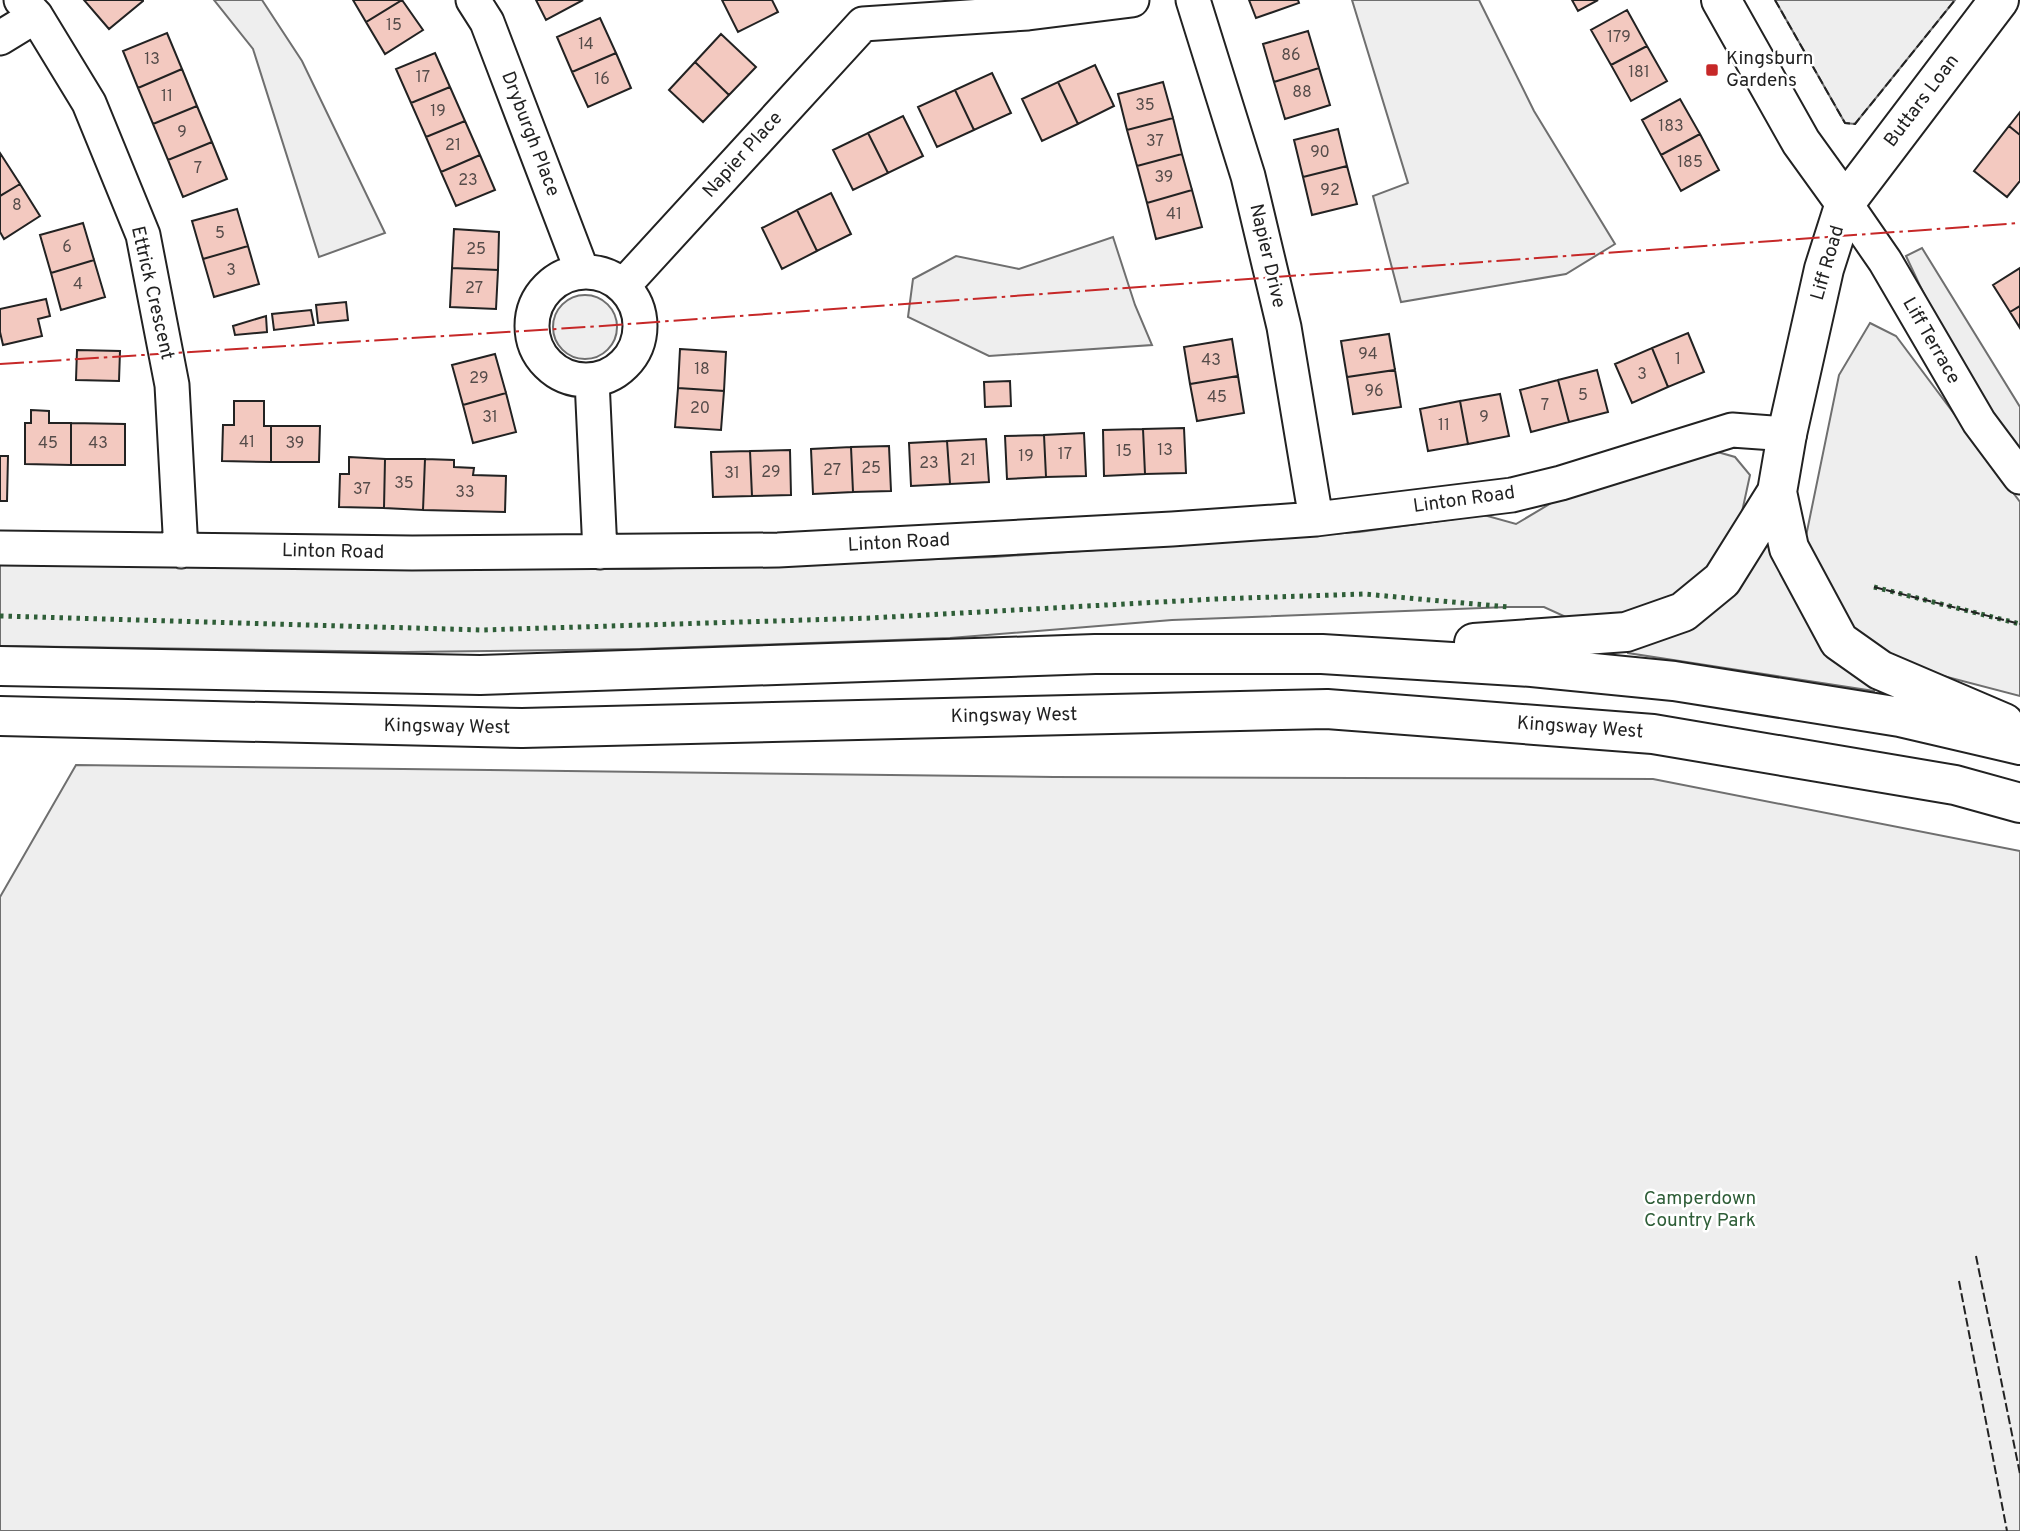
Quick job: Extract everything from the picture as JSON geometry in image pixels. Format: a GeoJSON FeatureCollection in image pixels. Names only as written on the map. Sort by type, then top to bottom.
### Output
{"type":"FeatureCollection","features":[{"type":"Feature","properties":{"kind":"main road","name":"Liff Road"},"geometry":{"type":"LineString","coordinates":[[1721,0],[1801,142],[1846,203],[1824,269],[1787,434],[1777,492]]}},
{"type":"Feature","properties":{"kind":"main road","name":"Buttars Loan"},"geometry":{"type":"LineString","coordinates":[[1846,203],[1999,0]]}},
{"type":"Feature","properties":{"kind":"main road"},"geometry":{"type":"LineString","coordinates":[[1322,654],[1626,632],[1683,612],[1722,580],[1777,492]]}},
{"type":"Feature","properties":{"kind":"main road"},"geometry":{"type":"LineString","coordinates":[[1777,492],[1789,548],[1839,641],[1880,670],[2020,730]]}},
{"type":"Feature","properties":{"kind":"main road"},"geometry":{"type":"LineString","coordinates":[[0,666],[480,675],[1095,654],[1322,654],[1532,667],[1674,681],[1900,717],[2020,745]]}},
{"type":"Feature","properties":{"kind":"main road","name":"Kingsway West"},"geometry":{"type":"LineString","coordinates":[[0,716],[522,728],[1327,709],[1653,734],[1955,785],[2020,803]]}},
{"type":"Feature","properties":{"kind":"street","name":"Dryburgh Place"},"geometry":{"type":"LineString","coordinates":[[473,0],[487,22],[582,271]]}},
{"type":"Feature","properties":{"kind":"street","name":"Napier Place"},"geometry":{"type":"LineString","coordinates":[[624,286],[857,12],[1028,13],[1132,0]]}},
{"type":"Feature","properties":{"kind":"street","name":"Napier Drive"},"geometry":{"type":"LineString","coordinates":[[1193,0],[1248,176],[1284,327],[1317,519]]}},
{"type":"Feature","properties":{"kind":"street","name":"Ettrick Crescent"},"geometry":{"type":"LineString","coordinates":[[0,38],[29,8],[89,103],[143,235],[172,385],[181,551]]}},
{"type":"Feature","properties":{"kind":"street","name":"Liff Terrace"},"geometry":{"type":"LineString","coordinates":[[1846,203],[1885,261],[1979,422],[2020,477]]}},
{"type":"Feature","properties":{"kind":"street"},"geometry":{"type":"LineString","coordinates":[[582,271],[597,272],[624,286],[634,300],[640,317],[640,335],[624,366],[608,376],[592,380],[570,377],[551,368],[538,351],[532,330],[534,309],[544,290],[561,277],[582,271]]}},
{"type":"Feature","properties":{"kind":"street"},"geometry":{"type":"LineString","coordinates":[[592,380],[600,552]]}},
{"type":"Feature","properties":{"kind":"street","name":"Linton Road"},"geometry":{"type":"LineString","coordinates":[[0,548],[181,551],[778,550],[1172,529],[1317,519],[1512,495],[1561,484],[1732,430],[1787,434]]}},
{"type":"Feature","properties":{"kind":"green space"},"geometry":{"type":"Polygon","coordinates":[[[214,0],[262,0],[302,61],[385,233],[319,257],[253,49],[214,0]]]}},
{"type":"Feature","properties":{"kind":"green space"},"geometry":{"type":"Polygon","coordinates":[[[1352,0],[1479,0],[1534,111],[1615,244],[1566,274],[1401,302],[1373,196],[1408,183],[1352,0]]]}},
{"type":"Feature","properties":{"kind":"green space"},"geometry":{"type":"Polygon","coordinates":[[[1775,0],[1955,0],[1855,124],[1845,123],[1775,0]]]}},
{"type":"Feature","properties":{"kind":"green space"},"geometry":{"type":"Polygon","coordinates":[[[1113,237],[1135,305],[1152,345],[989,356],[908,317],[913,279],[956,256],[1019,269],[1113,237]]]}},
{"type":"Feature","properties":{"kind":"green space"},"geometry":{"type":"Polygon","coordinates":[[[1922,248],[2020,407],[2020,454],[1972,383],[1918,282],[1906,256],[1922,248]]]}},
{"type":"Feature","properties":{"kind":"green space"},"geometry":{"type":"Polygon","coordinates":[[[579,295],[591,295],[608,304],[615,315],[615,339],[608,350],[591,359],[579,359],[567,354],[558,345],[553,333],[553,321],[558,309],[567,300],[579,295]]]}},
{"type":"Feature","properties":{"kind":"green space"},"geometry":{"type":"Polygon","coordinates":[[[1870,323],[1896,336],[2020,502],[2020,696],[1886,661],[1850,631],[1804,546],[1839,375],[1870,323]]]}},
{"type":"Feature","properties":{"kind":"green space"},"geometry":{"type":"Polygon","coordinates":[[[1714,451],[1735,457],[1750,475],[1737,535],[1679,602],[1623,621],[1568,618],[1544,607],[1508,607],[1172,620],[950,638],[640,649],[404,652],[0,646],[0,564],[647,569],[994,557],[1359,532],[1484,515],[1516,524],[1553,502],[1714,451]]]}},
{"type":"Feature","properties":{"kind":"green space"},"geometry":{"type":"Polygon","coordinates":[[[1761,541],[1774,545],[1876,682],[1874,691],[1628,653],[1626,643],[1761,541]]]}},
{"type":"Feature","properties":{"kind":"green space","name":"Camperdown Country Park"},"geometry":{"type":"Polygon","coordinates":[[[76,765],[1054,777],[1653,779],[2020,851],[2020,1531],[0,1531],[0,897],[76,765]]]}},
{"type":"Feature","properties":{"kind":"building"},"geometry":{"type":"Polygon","coordinates":[[[84,0],[143,0],[143,1],[109,29],[84,0]]]}},
{"type":"Feature","properties":{"kind":"building"},"geometry":{"type":"Polygon","coordinates":[[[353,0],[402,0],[366,22],[353,0]]]}},
{"type":"Feature","properties":{"kind":"building"},"geometry":{"type":"Polygon","coordinates":[[[402,0],[423,30],[385,54],[366,22],[402,0]]]}},
{"type":"Feature","properties":{"kind":"building"},"geometry":{"type":"Polygon","coordinates":[[[536,0],[583,0],[546,20],[536,0]]]}},
{"type":"Feature","properties":{"kind":"building"},"geometry":{"type":"Polygon","coordinates":[[[722,0],[772,0],[778,12],[738,32],[722,0]]]}},
{"type":"Feature","properties":{"kind":"building"},"geometry":{"type":"Polygon","coordinates":[[[1249,0],[1298,0],[1299,3],[1256,18],[1249,0]]]}},
{"type":"Feature","properties":{"kind":"building"},"geometry":{"type":"Polygon","coordinates":[[[1572,0],[1598,0],[1578,11],[1572,0]]]}},
{"type":"Feature","properties":{"kind":"building"},"geometry":{"type":"Polygon","coordinates":[[[1627,10],[1647,46],[1611,65],[1591,30],[1627,10]]]}},
{"type":"Feature","properties":{"kind":"building"},"geometry":{"type":"Polygon","coordinates":[[[600,18],[616,53],[572,72],[557,37],[600,18]]]}},
{"type":"Feature","properties":{"kind":"building"},"geometry":{"type":"Polygon","coordinates":[[[1308,31],[1319,68],[1274,82],[1263,44],[1308,31]]]}},
{"type":"Feature","properties":{"kind":"building"},"geometry":{"type":"Polygon","coordinates":[[[167,33],[182,69],[138,88],[123,51],[167,33]]]}},
{"type":"Feature","properties":{"kind":"building"},"geometry":{"type":"Polygon","coordinates":[[[721,34],[756,67],[729,95],[695,62],[721,34]]]}},
{"type":"Feature","properties":{"kind":"building"},"geometry":{"type":"Polygon","coordinates":[[[1647,46],[1667,81],[1631,101],[1611,65],[1647,46]]]}},
{"type":"Feature","properties":{"kind":"building"},"geometry":{"type":"Polygon","coordinates":[[[435,53],[450,87],[411,103],[396,69],[435,53]]]}},
{"type":"Feature","properties":{"kind":"building"},"geometry":{"type":"Polygon","coordinates":[[[616,53],[631,88],[588,107],[572,72],[616,53]]]}},
{"type":"Feature","properties":{"kind":"building"},"geometry":{"type":"Polygon","coordinates":[[[695,62],[729,95],[703,122],[669,90],[695,62]]]}},
{"type":"Feature","properties":{"kind":"building"},"geometry":{"type":"Polygon","coordinates":[[[1095,65],[1114,106],[1078,124],[1058,82],[1095,65]]]}},
{"type":"Feature","properties":{"kind":"building"},"geometry":{"type":"Polygon","coordinates":[[[1319,68],[1330,105],[1285,119],[1274,82],[1319,68]]]}},
{"type":"Feature","properties":{"kind":"building"},"geometry":{"type":"Polygon","coordinates":[[[182,69],[197,106],[153,124],[138,88],[182,69]]]}},
{"type":"Feature","properties":{"kind":"building"},"geometry":{"type":"Polygon","coordinates":[[[992,73],[1011,113],[974,130],[955,90],[992,73]]]}},
{"type":"Feature","properties":{"kind":"building"},"geometry":{"type":"Polygon","coordinates":[[[1058,82],[1078,124],[1042,141],[1022,99],[1058,82]]]}},
{"type":"Feature","properties":{"kind":"building"},"geometry":{"type":"Polygon","coordinates":[[[1163,82],[1173,118],[1127,130],[1118,94],[1163,82]]]}},
{"type":"Feature","properties":{"kind":"building"},"geometry":{"type":"Polygon","coordinates":[[[450,87],[465,121],[426,137],[411,103],[450,87]]]}},
{"type":"Feature","properties":{"kind":"building"},"geometry":{"type":"Polygon","coordinates":[[[955,90],[974,130],[937,147],[918,107],[955,90]]]}},
{"type":"Feature","properties":{"kind":"building"},"geometry":{"type":"Polygon","coordinates":[[[1680,99],[1700,134],[1661,155],[1642,120],[1680,99]]]}},
{"type":"Feature","properties":{"kind":"building"},"geometry":{"type":"Polygon","coordinates":[[[197,106],[212,142],[168,160],[153,124],[197,106]]]}},
{"type":"Feature","properties":{"kind":"building"},"geometry":{"type":"Polygon","coordinates":[[[2020,112],[2020,135],[2009,126],[2020,112]]]}},
{"type":"Feature","properties":{"kind":"building"},"geometry":{"type":"Polygon","coordinates":[[[903,116],[923,156],[888,173],[868,133],[903,116]]]}},
{"type":"Feature","properties":{"kind":"building"},"geometry":{"type":"Polygon","coordinates":[[[1173,118],[1182,154],[1137,166],[1127,130],[1173,118]]]}},
{"type":"Feature","properties":{"kind":"building"},"geometry":{"type":"Polygon","coordinates":[[[465,121],[480,155],[441,172],[426,137],[465,121]]]}},
{"type":"Feature","properties":{"kind":"building"},"geometry":{"type":"Polygon","coordinates":[[[2009,126],[2020,135],[2020,181],[2007,197],[1974,171],[2009,126]]]}},
{"type":"Feature","properties":{"kind":"building"},"geometry":{"type":"Polygon","coordinates":[[[1338,129],[1347,166],[1303,177],[1294,140],[1338,129]]]}},
{"type":"Feature","properties":{"kind":"building"},"geometry":{"type":"Polygon","coordinates":[[[868,133],[888,173],[853,190],[833,150],[868,133]]]}},
{"type":"Feature","properties":{"kind":"building"},"geometry":{"type":"Polygon","coordinates":[[[1700,134],[1719,170],[1681,191],[1661,155],[1700,134]]]}},
{"type":"Feature","properties":{"kind":"building"},"geometry":{"type":"Polygon","coordinates":[[[212,142],[227,179],[183,197],[168,160],[212,142]]]}},
{"type":"Feature","properties":{"kind":"building"},"geometry":{"type":"Polygon","coordinates":[[[0,153],[20,184],[0,196],[0,153]]]}},
{"type":"Feature","properties":{"kind":"building"},"geometry":{"type":"Polygon","coordinates":[[[1182,154],[1192,190],[1147,203],[1137,166],[1182,154]]]}},
{"type":"Feature","properties":{"kind":"building"},"geometry":{"type":"Polygon","coordinates":[[[480,155],[495,190],[456,206],[441,172],[480,155]]]}},
{"type":"Feature","properties":{"kind":"building"},"geometry":{"type":"Polygon","coordinates":[[[1347,166],[1357,204],[1312,215],[1303,177],[1347,166]]]}},
{"type":"Feature","properties":{"kind":"building"},"geometry":{"type":"Polygon","coordinates":[[[20,184],[40,216],[4,239],[0,232],[0,196],[20,184]]]}},
{"type":"Feature","properties":{"kind":"building"},"geometry":{"type":"Polygon","coordinates":[[[1192,190],[1202,227],[1156,239],[1147,203],[1192,190]]]}},
{"type":"Feature","properties":{"kind":"building"},"geometry":{"type":"Polygon","coordinates":[[[831,193],[851,234],[817,251],[797,210],[831,193]]]}},
{"type":"Feature","properties":{"kind":"building"},"geometry":{"type":"Polygon","coordinates":[[[237,209],[248,246],[203,259],[192,221],[237,209]]]}},
{"type":"Feature","properties":{"kind":"building"},"geometry":{"type":"Polygon","coordinates":[[[797,210],[817,251],[782,269],[762,228],[797,210]]]}},
{"type":"Feature","properties":{"kind":"building"},"geometry":{"type":"Polygon","coordinates":[[[83,223],[94,260],[51,273],[40,235],[83,223]]]}},
{"type":"Feature","properties":{"kind":"building"},"geometry":{"type":"Polygon","coordinates":[[[454,229],[499,232],[498,270],[452,268],[454,229]]]}},
{"type":"Feature","properties":{"kind":"building"},"geometry":{"type":"Polygon","coordinates":[[[248,246],[259,284],[214,297],[203,259],[248,246]]]}},
{"type":"Feature","properties":{"kind":"building"},"geometry":{"type":"Polygon","coordinates":[[[94,260],[105,297],[61,310],[51,273],[94,260]]]}},
{"type":"Feature","properties":{"kind":"building"},"geometry":{"type":"Polygon","coordinates":[[[452,268],[498,270],[496,309],[450,307],[452,268]]]}},
{"type":"Feature","properties":{"kind":"building"},"geometry":{"type":"Polygon","coordinates":[[[2020,268],[2020,306],[2010,312],[1993,285],[2020,268]]]}},
{"type":"Feature","properties":{"kind":"building"},"geometry":{"type":"Polygon","coordinates":[[[46,299],[50,316],[38,319],[42,336],[3,345],[0,309],[46,299]]]}},
{"type":"Feature","properties":{"kind":"building"},"geometry":{"type":"Polygon","coordinates":[[[346,302],[348,320],[318,323],[316,305],[346,302]]]}},
{"type":"Feature","properties":{"kind":"building"},"geometry":{"type":"Polygon","coordinates":[[[2020,306],[2020,328],[2010,312],[2020,306]]]}},
{"type":"Feature","properties":{"kind":"building"},"geometry":{"type":"Polygon","coordinates":[[[311,310],[314,325],[274,330],[272,314],[311,310]]]}},
{"type":"Feature","properties":{"kind":"building"},"geometry":{"type":"Polygon","coordinates":[[[266,316],[267,332],[235,335],[233,326],[266,316]]]}},
{"type":"Feature","properties":{"kind":"building"},"geometry":{"type":"Polygon","coordinates":[[[1688,333],[1704,372],[1668,387],[1652,348],[1688,333]]]}},
{"type":"Feature","properties":{"kind":"building"},"geometry":{"type":"Polygon","coordinates":[[[1389,334],[1395,370],[1347,377],[1341,341],[1389,334]]]}},
{"type":"Feature","properties":{"kind":"building"},"geometry":{"type":"Polygon","coordinates":[[[1232,339],[1238,376],[1190,384],[1184,347],[1232,339]]]}},
{"type":"Feature","properties":{"kind":"building"},"geometry":{"type":"Polygon","coordinates":[[[1652,348],[1668,387],[1632,403],[1615,364],[1652,348]]]}},
{"type":"Feature","properties":{"kind":"building"},"geometry":{"type":"Polygon","coordinates":[[[680,349],[726,352],[724,391],[678,388],[680,349]]]}},
{"type":"Feature","properties":{"kind":"building"},"geometry":{"type":"Polygon","coordinates":[[[77,350],[120,351],[119,381],[76,380],[77,350]]]}},
{"type":"Feature","properties":{"kind":"building"},"geometry":{"type":"Polygon","coordinates":[[[495,354],[506,393],[463,405],[452,365],[495,354]]]}},
{"type":"Feature","properties":{"kind":"building"},"geometry":{"type":"Polygon","coordinates":[[[1395,370],[1401,407],[1353,414],[1347,377],[1395,370]]]}},
{"type":"Feature","properties":{"kind":"building"},"geometry":{"type":"Polygon","coordinates":[[[1597,370],[1608,412],[1569,422],[1558,380],[1597,370]]]}},
{"type":"Feature","properties":{"kind":"building"},"geometry":{"type":"Polygon","coordinates":[[[1238,376],[1244,413],[1197,421],[1190,384],[1238,376]]]}},
{"type":"Feature","properties":{"kind":"building"},"geometry":{"type":"Polygon","coordinates":[[[1558,380],[1569,422],[1531,432],[1520,390],[1558,380]]]}},
{"type":"Feature","properties":{"kind":"building"},"geometry":{"type":"Polygon","coordinates":[[[1010,381],[1011,406],[985,407],[984,382],[1010,381]]]}},
{"type":"Feature","properties":{"kind":"building"},"geometry":{"type":"Polygon","coordinates":[[[678,388],[724,391],[721,430],[675,427],[678,388]]]}},
{"type":"Feature","properties":{"kind":"building"},"geometry":{"type":"Polygon","coordinates":[[[506,393],[516,432],[473,443],[463,405],[506,393]]]}},
{"type":"Feature","properties":{"kind":"building"},"geometry":{"type":"Polygon","coordinates":[[[1500,394],[1509,436],[1468,444],[1460,401],[1500,394]]]}},
{"type":"Feature","properties":{"kind":"building"},"geometry":{"type":"Polygon","coordinates":[[[234,401],[264,401],[264,426],[271,426],[271,462],[222,461],[223,425],[234,425],[234,401]]]}},
{"type":"Feature","properties":{"kind":"building"},"geometry":{"type":"Polygon","coordinates":[[[1460,401],[1468,444],[1428,451],[1420,409],[1460,401]]]}},
{"type":"Feature","properties":{"kind":"building"},"geometry":{"type":"Polygon","coordinates":[[[31,410],[49,411],[49,423],[71,423],[71,465],[25,464],[25,423],[31,423],[31,410]]]}},
{"type":"Feature","properties":{"kind":"building"},"geometry":{"type":"Polygon","coordinates":[[[71,423],[125,424],[125,465],[71,465],[71,423]]]}},
{"type":"Feature","properties":{"kind":"building"},"geometry":{"type":"Polygon","coordinates":[[[271,426],[320,426],[319,462],[271,462],[271,426]]]}},
{"type":"Feature","properties":{"kind":"building"},"geometry":{"type":"Polygon","coordinates":[[[1184,428],[1186,473],[1145,474],[1143,429],[1184,428]]]}},
{"type":"Feature","properties":{"kind":"building"},"geometry":{"type":"Polygon","coordinates":[[[1143,429],[1145,474],[1104,476],[1103,430],[1143,429]]]}},
{"type":"Feature","properties":{"kind":"building"},"geometry":{"type":"Polygon","coordinates":[[[1084,433],[1086,476],[1046,477],[1044,435],[1084,433]]]}},
{"type":"Feature","properties":{"kind":"building"},"geometry":{"type":"Polygon","coordinates":[[[1044,435],[1046,477],[1007,479],[1005,436],[1044,435]]]}},
{"type":"Feature","properties":{"kind":"building"},"geometry":{"type":"Polygon","coordinates":[[[986,439],[989,482],[950,484],[947,441],[986,439]]]}},
{"type":"Feature","properties":{"kind":"building"},"geometry":{"type":"Polygon","coordinates":[[[947,441],[950,484],[911,486],[909,443],[947,441]]]}},
{"type":"Feature","properties":{"kind":"building"},"geometry":{"type":"Polygon","coordinates":[[[889,446],[891,491],[853,492],[851,447],[889,446]]]}},
{"type":"Feature","properties":{"kind":"building"},"geometry":{"type":"Polygon","coordinates":[[[851,447],[853,492],[813,494],[811,449],[851,447]]]}},
{"type":"Feature","properties":{"kind":"building"},"geometry":{"type":"Polygon","coordinates":[[[790,450],[791,495],[752,496],[750,451],[790,450]]]}},
{"type":"Feature","properties":{"kind":"building"},"geometry":{"type":"Polygon","coordinates":[[[750,451],[752,496],[713,497],[711,452],[750,451]]]}},
{"type":"Feature","properties":{"kind":"building"},"geometry":{"type":"Polygon","coordinates":[[[0,456],[8,456],[7,501],[0,501],[0,456]]]}},
{"type":"Feature","properties":{"kind":"building"},"geometry":{"type":"Polygon","coordinates":[[[349,457],[385,459],[384,508],[339,507],[340,474],[349,474],[349,457]]]}},
{"type":"Feature","properties":{"kind":"building"},"geometry":{"type":"Polygon","coordinates":[[[385,459],[425,459],[423,510],[384,508],[385,459]]]}},
{"type":"Feature","properties":{"kind":"building"},"geometry":{"type":"Polygon","coordinates":[[[425,459],[454,460],[454,467],[474,468],[473,475],[506,476],[505,512],[423,510],[425,459]]]}},
{"type":"Feature","properties":{"kind":"hedge"},"geometry":{"type":"LineString","coordinates":[[1874,587],[2020,624]]}},
{"type":"Feature","properties":{"kind":"hedge"},"geometry":{"type":"LineString","coordinates":[[0,616],[481,630],[871,618],[1215,599],[1364,594],[1508,607]]}},
{"type":"Feature","properties":{"kind":"fence"},"geometry":{"type":"LineString","coordinates":[[1775,0],[1845,123],[1855,124],[1955,0]]}},
{"type":"Feature","properties":{"kind":"fence"},"geometry":{"type":"LineString","coordinates":[[1874,587],[2020,624]]}},
{"type":"Feature","properties":{"kind":"fence"},"geometry":{"type":"LineString","coordinates":[[1976,1256],[2020,1474]]}},
{"type":"Feature","properties":{"kind":"fence"},"geometry":{"type":"LineString","coordinates":[[1959,1281],[2007,1531]]}},
{"type":"Feature","properties":{"kind":"power"},"geometry":{"type":"LineString","coordinates":[[0,364],[587,327],[2020,223]]}},
{"type":"Feature","properties":{"kind":"place","name":"Kingsburn Gardens"},"geometry":{"type":"Point","coordinates":[1712,70]}}]}
